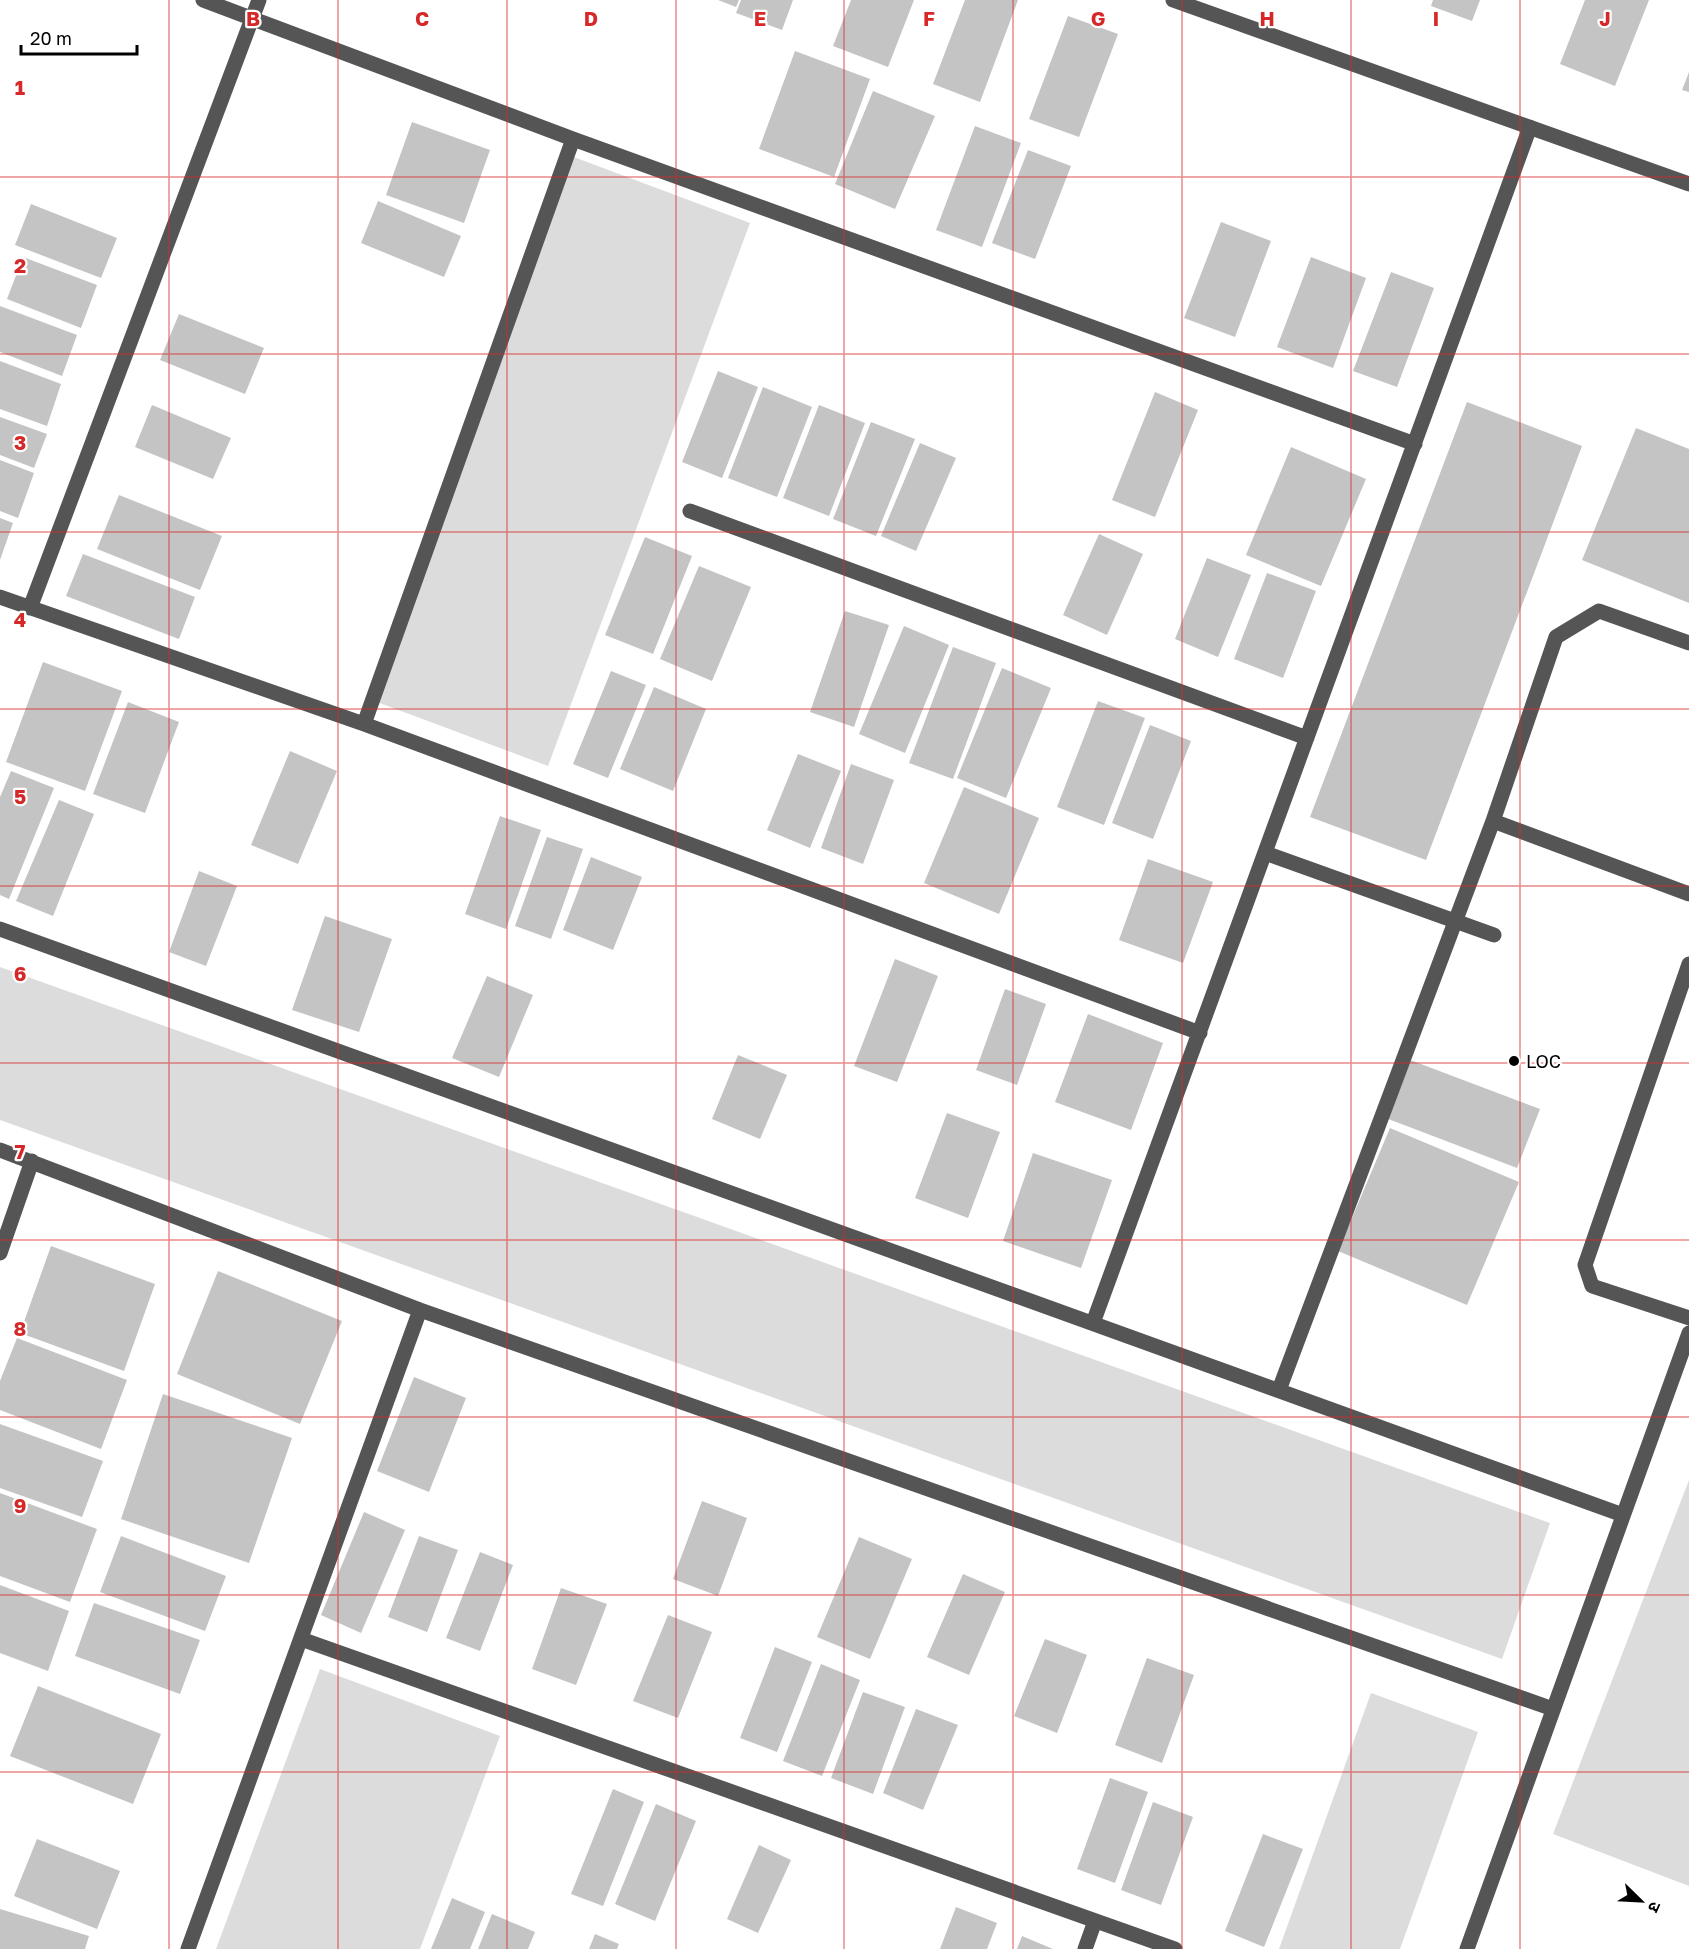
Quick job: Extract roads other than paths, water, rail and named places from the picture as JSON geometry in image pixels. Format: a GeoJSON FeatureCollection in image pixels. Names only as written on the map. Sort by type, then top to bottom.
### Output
{"type":"FeatureCollection","features":[{"type":"Feature","properties":{"kind":"street"},"geometry":{"type":"LineString","coordinates":[[203,0],[573,139],[1415,444]]}},
{"type":"Feature","properties":{"kind":"street"},"geometry":{"type":"LineString","coordinates":[[30,608],[259,0]]}},
{"type":"Feature","properties":{"kind":"street"},"geometry":{"type":"LineString","coordinates":[[1173,0],[1689,184]]}},
{"type":"Feature","properties":{"kind":"street"},"geometry":{"type":"LineString","coordinates":[[1094,1323],[1530,127]]}},
{"type":"Feature","properties":{"kind":"street"},"geometry":{"type":"LineString","coordinates":[[364,724],[573,139]]}},
{"type":"Feature","properties":{"kind":"street"},"geometry":{"type":"LineString","coordinates":[[690,511],[1307,738]]}},
{"type":"Feature","properties":{"kind":"street"},"geometry":{"type":"LineString","coordinates":[[0,597],[364,724],[1200,1033]]}},
{"type":"Feature","properties":{"kind":"street"},"geometry":{"type":"LineString","coordinates":[[1279,1390],[1492,821],[1556,637],[1599,611],[1689,643]]}},
{"type":"Feature","properties":{"kind":"street"},"geometry":{"type":"LineString","coordinates":[[1492,821],[1689,894]]}},
{"type":"Feature","properties":{"kind":"street"},"geometry":{"type":"LineString","coordinates":[[1265,853],[1494,935]]}},
{"type":"Feature","properties":{"kind":"street"},"geometry":{"type":"LineString","coordinates":[[0,929],[1623,1515]]}},
{"type":"Feature","properties":{"kind":"street"},"geometry":{"type":"LineString","coordinates":[[1689,964],[1585,1265],[1592,1286],[1689,1318]]}},
{"type":"Feature","properties":{"kind":"street"},"geometry":{"type":"LineString","coordinates":[[0,1150],[420,1310],[1553,1709]]}},
{"type":"Feature","properties":{"kind":"street"},"geometry":{"type":"LineString","coordinates":[[0,1253],[32,1161]]}},
{"type":"Feature","properties":{"kind":"street"},"geometry":{"type":"LineString","coordinates":[[188,1949],[420,1310]]}},
{"type":"Feature","properties":{"kind":"street"},"geometry":{"type":"LineString","coordinates":[[1467,1949],[1689,1333]]}},
{"type":"Feature","properties":{"kind":"street"},"geometry":{"type":"LineString","coordinates":[[301,1639],[1175,1949]]}},
{"type":"Feature","properties":{"kind":"street"},"geometry":{"type":"LineString","coordinates":[[1085,1949],[1095,1921]]}},
{"type":"Feature","properties":{"kind":"place","name":"LOC"},"geometry":{"type":"Point","coordinates":[1514,1061]}}]}
